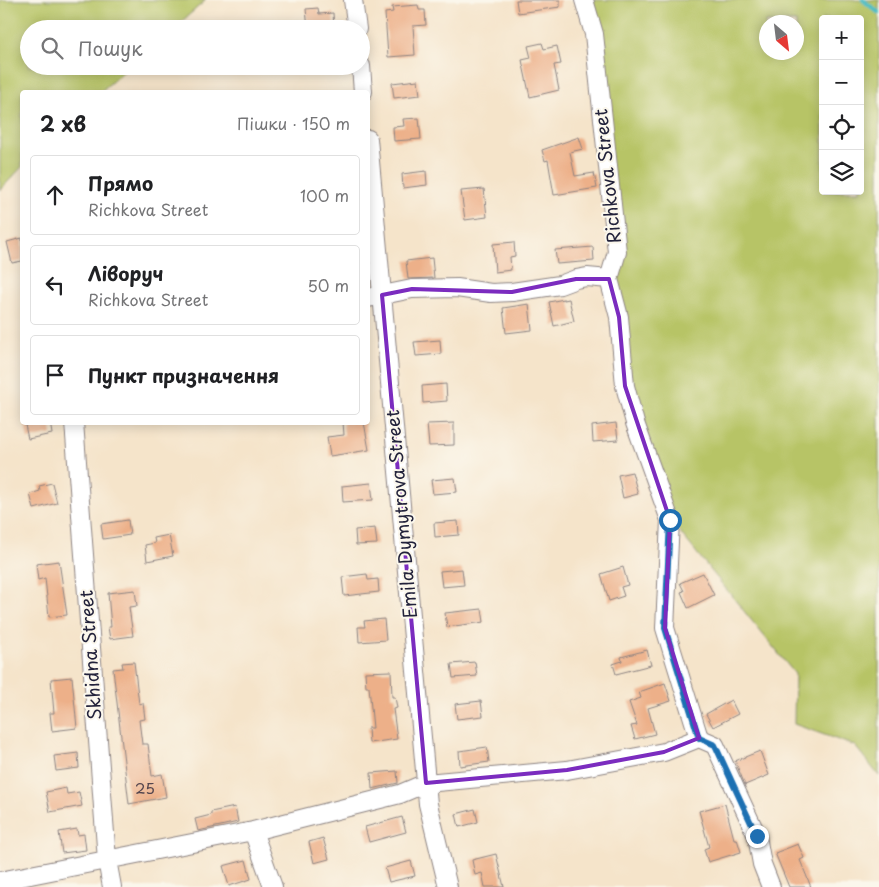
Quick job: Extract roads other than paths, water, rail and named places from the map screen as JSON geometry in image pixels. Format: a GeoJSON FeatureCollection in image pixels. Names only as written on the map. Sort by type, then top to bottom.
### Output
{"type":"FeatureCollection","features":[{"type":"Feature","properties":{"kind":"street"},"geometry":{"type":"LineString","coordinates":[[353,0],[356,20]]}},
{"type":"Feature","properties":{"kind":"street","name":"Richkova Street"},"geometry":{"type":"LineString","coordinates":[[584,0],[594,34],[616,252],[609,279],[619,317],[625,386],[635,423],[670,520],[665,628],[699,738]]}},
{"type":"Feature","properties":{"kind":"street"},"geometry":{"type":"LineString","coordinates":[[362,75],[363,90]]}},
{"type":"Feature","properties":{"kind":"street","name":"Emila Dymytrova Street"},"geometry":{"type":"LineString","coordinates":[[370,184],[375,296],[428,804],[448,887]]}},
{"type":"Feature","properties":{"kind":"street"},"geometry":{"type":"LineString","coordinates":[[375,296],[412,289],[456,288],[490,293],[512,292],[560,285],[576,279],[609,279]]}},
{"type":"Feature","properties":{"kind":"street","name":"Skhidna Street"},"geometry":{"type":"LineString","coordinates":[[74,425],[107,860],[112,887]]}},
{"type":"Feature","properties":{"kind":"street"},"geometry":{"type":"LineString","coordinates":[[0,881],[253,831],[400,794],[426,783],[567,770],[664,752],[699,738],[715,745],[730,776],[757,836],[762,864],[771,887]]}},
{"type":"Feature","properties":{"kind":"street"},"geometry":{"type":"LineString","coordinates":[[253,831],[273,887]]}},
{"type":"Feature","properties":{"kind":"waterway"},"geometry":{"type":"LineString","coordinates":[[863,0],[879,13]]}}]}
